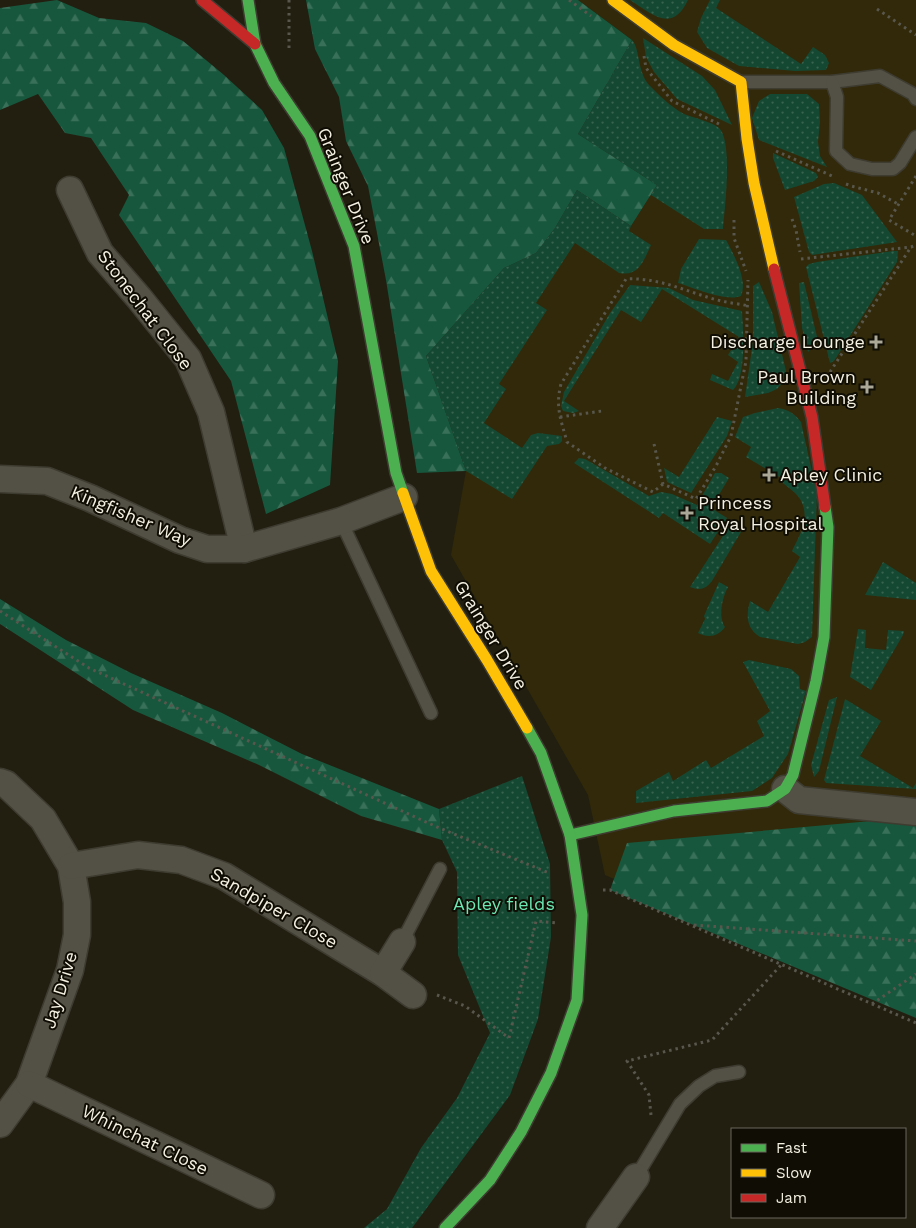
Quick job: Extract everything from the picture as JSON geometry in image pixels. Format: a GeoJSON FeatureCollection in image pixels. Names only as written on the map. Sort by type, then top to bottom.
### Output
{"type":"FeatureCollection","features":[{"type":"Feature","properties":{"kind":"street","name":"Grainger Drive"},"geometry":{"type":"LineString","coordinates":[[202,0],[255,44]]}},
{"type":"Feature","properties":{"kind":"street","name":"Grainger Drive"},"geometry":{"type":"LineString","coordinates":[[248,0],[255,44],[274,83],[310,136],[354,246],[396,473],[431,571],[487,660],[541,753],[570,835],[582,915],[577,1000],[551,1073],[521,1132],[490,1180],[445,1228]]}},
{"type":"Feature","properties":{"kind":"street"},"geometry":{"type":"LineString","coordinates":[[570,835],[674,811],[767,800],[785,788],[793,775],[816,682],[824,637],[828,527],[812,417],[754,183],[741,82],[674,45],[613,0]]}},
{"type":"Feature","properties":{"kind":"street","name":"Stonechat Close"},"geometry":{"type":"LineString","coordinates":[[70,190],[100,253],[188,359],[211,412],[244,549]]}},
{"type":"Feature","properties":{"kind":"street","name":"Kingfisher Way"},"geometry":{"type":"LineString","coordinates":[[0,479],[47,481],[90,498],[180,540],[207,548],[244,549],[341,521],[404,497]]}},
{"type":"Feature","properties":{"kind":"street","name":"Jay Drive"},"geometry":{"type":"LineString","coordinates":[[0,782],[6,784],[43,819],[71,866],[78,902],[77,935],[70,970],[29,1084],[0,1124]]}},
{"type":"Feature","properties":{"kind":"street"},"geometry":{"type":"LineString","coordinates":[[785,788],[799,800],[916,812]]}},
{"type":"Feature","properties":{"kind":"street","name":"Sandpiper Close"},"geometry":{"type":"LineString","coordinates":[[71,866],[138,855],[181,860],[224,876],[383,973],[413,995]]}},
{"type":"Feature","properties":{"kind":"street"},"geometry":{"type":"LineString","coordinates":[[383,973],[402,942]]}},
{"type":"Feature","properties":{"kind":"street","name":"Whinchat Close"},"geometry":{"type":"LineString","coordinates":[[29,1084],[261,1195]]}},
{"type":"Feature","properties":{"kind":"street"},"geometry":{"type":"LineString","coordinates":[[600,1228],[636,1177]]}},
{"type":"Feature","properties":{"kind":"lane"},"geometry":{"type":"LineString","coordinates":[[741,82],[832,82],[880,76],[913,94],[916,99]]}},
{"type":"Feature","properties":{"kind":"lane"},"geometry":{"type":"LineString","coordinates":[[832,82],[837,97],[836,151],[850,164],[872,169],[893,169],[900,163],[916,137]]}},
{"type":"Feature","properties":{"kind":"lane"},"geometry":{"type":"LineString","coordinates":[[341,521],[431,713]]}},
{"type":"Feature","properties":{"kind":"lane"},"geometry":{"type":"LineString","coordinates":[[402,942],[440,869]]}},
{"type":"Feature","properties":{"kind":"lane"},"geometry":{"type":"LineString","coordinates":[[636,1177],[680,1104],[699,1086],[715,1076],[739,1072]]}},
{"type":"Feature","properties":{"kind":"path"},"geometry":{"type":"LineString","coordinates":[[878,9],[916,34]]}},
{"type":"Feature","properties":{"kind":"path"},"geometry":{"type":"LineString","coordinates":[[643,54],[646,68],[672,101],[747,139],[836,178]]}},
{"type":"Feature","properties":{"kind":"path"},"geometry":{"type":"LineString","coordinates":[[916,176],[889,220],[916,236]]}},
{"type":"Feature","properties":{"kind":"path"},"geometry":{"type":"LineString","coordinates":[[844,182],[851,186],[878,193],[898,204]]}},
{"type":"Feature","properties":{"kind":"path"},"geometry":{"type":"LineString","coordinates":[[663,484],[696,499],[732,436],[746,361],[749,306],[748,278],[734,238],[734,213]]}},
{"type":"Feature","properties":{"kind":"path"},"geometry":{"type":"LineString","coordinates":[[801,259],[910,247],[916,244]]}},
{"type":"Feature","properties":{"kind":"path"},"geometry":{"type":"LineString","coordinates":[[830,372],[910,247]]}},
{"type":"Feature","properties":{"kind":"path"},"geometry":{"type":"LineString","coordinates":[[663,484],[653,492],[605,468],[567,442],[557,399],[561,384],[626,279],[640,278],[671,284],[722,301],[749,306]]}},
{"type":"Feature","properties":{"kind":"path"},"geometry":{"type":"LineString","coordinates":[[560,417],[602,411]]}},
{"type":"Feature","properties":{"kind":"path"},"geometry":{"type":"LineString","coordinates":[[654,444],[663,484]]}},
{"type":"Feature","properties":{"kind":"path"},"geometry":{"type":"LineString","coordinates":[[0,611],[98,672],[437,827],[552,874]]}},
{"type":"Feature","properties":{"kind":"path"},"geometry":{"type":"LineString","coordinates":[[598,890],[610,890],[916,1023]]}},
{"type":"Feature","properties":{"kind":"path"},"geometry":{"type":"LineString","coordinates":[[413,995],[427,991],[465,1006],[509,1038],[536,921],[557,923]]}},
{"type":"Feature","properties":{"kind":"path"},"geometry":{"type":"LineString","coordinates":[[691,925],[916,941]]}},
{"type":"Feature","properties":{"kind":"path"},"geometry":{"type":"LineString","coordinates":[[655,1148],[649,1095],[627,1062],[712,1040],[782,964]]}},
{"type":"Feature","properties":{"kind":"path"},"geometry":{"type":"LineString","coordinates":[[872,1004],[916,974]]}},
{"type":"Feature","properties":{"kind":"shaded area","name":"Princess Royal Hospital"},"geometry":{"type":"Polygon","coordinates":[[[578,0],[916,0],[916,1013],[605,875],[588,795],[451,555],[466,471],[536,253],[631,226],[657,185],[632,40],[578,0]]]}},
{"type":"Feature","properties":{"kind":"green space"},"geometry":{"type":"Polygon","coordinates":[[[57,0],[99,18],[146,23],[183,41],[262,110],[284,148],[312,251],[338,361],[330,485],[266,514],[231,381],[119,215],[129,195],[91,138],[65,133],[38,94],[0,110],[0,8],[57,0]]]}},
{"type":"Feature","properties":{"kind":"green space"},"geometry":{"type":"Polygon","coordinates":[[[306,0],[578,0],[632,40],[578,134],[657,185],[631,226],[577,190],[555,228],[536,253],[504,268],[426,356],[466,471],[417,473],[386,280],[368,186],[346,141],[339,97],[315,49],[306,0]]]}},
{"type":"Feature","properties":{"kind":"green space"},"geometry":{"type":"Polygon","coordinates":[[[630,0],[688,0],[682,10],[668,19],[646,11],[630,0]]]}},
{"type":"Feature","properties":{"kind":"green space"},"geometry":{"type":"Polygon","coordinates":[[[710,0],[720,0],[716,8],[801,64],[813,47],[825,55],[829,63],[826,70],[795,71],[739,66],[707,48],[697,32],[701,18],[710,0]]]}},
{"type":"Feature","properties":{"kind":"green space"},"geometry":{"type":"Polygon","coordinates":[[[643,38],[702,76],[715,90],[732,125],[677,99],[654,72],[646,57],[643,38]]]}},
{"type":"Feature","properties":{"kind":"green space"},"geometry":{"type":"Polygon","coordinates":[[[632,40],[635,44],[642,73],[649,85],[679,111],[716,126],[723,135],[726,147],[727,176],[723,229],[704,229],[651,195],[657,185],[578,134],[632,40]]]}},
{"type":"Feature","properties":{"kind":"green space"},"geometry":{"type":"Polygon","coordinates":[[[770,94],[807,94],[819,104],[818,142],[820,156],[827,167],[759,140],[752,118],[759,101],[770,94]]]}},
{"type":"Feature","properties":{"kind":"green space"},"geometry":{"type":"Polygon","coordinates":[[[773,153],[816,173],[818,177],[814,181],[785,190],[773,158],[773,153]]]}},
{"type":"Feature","properties":{"kind":"green space"},"geometry":{"type":"Polygon","coordinates":[[[834,183],[862,195],[897,242],[812,255],[809,252],[794,197],[824,184],[834,183]]]}},
{"type":"Feature","properties":{"kind":"green space"},"geometry":{"type":"Polygon","coordinates":[[[577,190],[631,226],[629,231],[651,245],[640,266],[626,274],[619,273],[575,243],[536,303],[547,310],[499,384],[506,389],[484,423],[522,448],[531,435],[538,433],[562,436],[562,441],[559,444],[547,446],[512,499],[466,471],[426,356],[504,268],[536,253],[555,228],[577,190]]]}},
{"type":"Feature","properties":{"kind":"green space"},"geometry":{"type":"Polygon","coordinates":[[[699,239],[726,240],[741,275],[743,290],[741,296],[719,296],[678,283],[681,269],[699,239]]]}},
{"type":"Feature","properties":{"kind":"green space"},"geometry":{"type":"Polygon","coordinates":[[[898,251],[897,262],[834,361],[830,363],[806,267],[817,262],[898,251]]]}},
{"type":"Feature","properties":{"kind":"green space"},"geometry":{"type":"Polygon","coordinates":[[[759,282],[772,312],[786,371],[783,382],[777,389],[768,393],[745,397],[753,341],[753,286],[759,282]]]}},
{"type":"Feature","properties":{"kind":"green space"},"geometry":{"type":"Polygon","coordinates":[[[804,282],[818,341],[808,352],[802,328],[799,283],[804,282]]]}},
{"type":"Feature","properties":{"kind":"green space"},"geometry":{"type":"Polygon","coordinates":[[[630,285],[669,288],[693,300],[742,311],[742,364],[737,384],[733,390],[710,380],[712,374],[728,381],[738,362],[728,355],[739,337],[662,289],[641,322],[621,310],[564,401],[579,411],[573,413],[563,411],[561,406],[564,392],[610,313],[630,285]]]}},
{"type":"Feature","properties":{"kind":"green space"},"geometry":{"type":"Polygon","coordinates":[[[778,408],[791,412],[801,422],[817,494],[812,637],[798,644],[760,637],[752,630],[748,621],[750,601],[768,612],[800,557],[792,551],[801,532],[805,513],[800,499],[779,480],[781,478],[746,457],[751,447],[735,437],[743,417],[778,408]]]}},
{"type":"Feature","properties":{"kind":"green space"},"geometry":{"type":"Polygon","coordinates":[[[717,417],[732,421],[727,436],[691,493],[667,482],[664,468],[679,477],[717,417]]]}},
{"type":"Feature","properties":{"kind":"green space"},"geometry":{"type":"Polygon","coordinates":[[[579,458],[585,459],[649,496],[661,492],[672,494],[697,505],[715,473],[721,473],[729,478],[711,508],[727,518],[710,544],[663,513],[659,518],[574,463],[579,458]]]}},
{"type":"Feature","properties":{"kind":"green space"},"geometry":{"type":"Polygon","coordinates":[[[730,525],[741,532],[712,581],[702,588],[690,587],[730,525]]]}},
{"type":"Feature","properties":{"kind":"green space"},"geometry":{"type":"Polygon","coordinates":[[[883,562],[916,583],[916,600],[865,595],[883,562]]]}},
{"type":"Feature","properties":{"kind":"green space"},"geometry":{"type":"Polygon","coordinates":[[[719,582],[728,587],[722,607],[722,618],[725,627],[716,635],[702,635],[698,633],[719,582]]]}},
{"type":"Feature","properties":{"kind":"green space"},"geometry":{"type":"Polygon","coordinates":[[[0,599],[66,640],[131,673],[222,713],[302,754],[439,809],[442,840],[361,816],[259,765],[133,710],[0,624],[0,599]]]}},
{"type":"Feature","properties":{"kind":"green space"},"geometry":{"type":"Polygon","coordinates":[[[858,629],[866,630],[865,648],[886,650],[888,630],[904,631],[871,690],[850,677],[858,629]]]}},
{"type":"Feature","properties":{"kind":"green space"},"geometry":{"type":"Polygon","coordinates":[[[749,660],[791,669],[799,676],[800,689],[806,691],[788,754],[772,778],[752,791],[636,803],[636,791],[669,772],[673,781],[706,760],[711,768],[764,736],[757,721],[770,711],[743,662],[749,660]]]}},
{"type":"Feature","properties":{"kind":"green space"},"geometry":{"type":"Polygon","coordinates":[[[837,697],[819,771],[814,777],[811,765],[829,700],[837,697]]]}},
{"type":"Feature","properties":{"kind":"green space"},"geometry":{"type":"Polygon","coordinates":[[[845,699],[881,721],[860,756],[913,788],[916,783],[916,789],[826,783],[824,780],[845,699]]]}},
{"type":"Feature","properties":{"kind":"green space","name":"Apley fields"},"geometry":{"type":"Polygon","coordinates":[[[522,776],[550,864],[551,937],[538,1019],[510,1095],[412,1228],[364,1228],[387,1209],[421,1148],[457,1098],[490,1033],[458,955],[457,872],[442,840],[439,809],[522,776]]]}},
{"type":"Feature","properties":{"kind":"green space"},"geometry":{"type":"Polygon","coordinates":[[[916,817],[916,1018],[610,890],[627,843],[916,817]]]}},
{"type":"Feature","properties":{"kind":"traffic: fast"},"geometry":{"type":"LineString","coordinates":[[248,0],[255,44],[274,83],[310,136],[354,246],[396,473],[403,493]]}},
{"type":"Feature","properties":{"kind":"traffic: fast"},"geometry":{"type":"LineString","coordinates":[[570,835],[674,811],[767,801],[785,789],[793,775],[816,681],[824,637],[828,527],[825,507]]}},
{"type":"Feature","properties":{"kind":"traffic: fast"},"geometry":{"type":"LineString","coordinates":[[445,1228],[490,1180],[521,1132],[551,1073],[577,1000],[582,915],[570,835],[541,753],[527,728]]}},
{"type":"Feature","properties":{"kind":"traffic: slow"},"geometry":{"type":"LineString","coordinates":[[613,0],[674,45],[741,82],[754,183],[774,269]]}},
{"type":"Feature","properties":{"kind":"traffic: slow"},"geometry":{"type":"LineString","coordinates":[[403,493],[431,571],[527,728]]}},
{"type":"Feature","properties":{"kind":"traffic: jam"},"geometry":{"type":"LineString","coordinates":[[202,0],[255,44]]}},
{"type":"Feature","properties":{"kind":"traffic: jam"},"geometry":{"type":"LineString","coordinates":[[774,269],[812,417],[825,507]]}},
{"type":"Feature","properties":{"kind":"place","name":"Discharge Lounge"},"geometry":{"type":"Point","coordinates":[876,342]}},
{"type":"Feature","properties":{"kind":"place","name":"Paul Brown Building"},"geometry":{"type":"Point","coordinates":[867,387]}},
{"type":"Feature","properties":{"kind":"place","name":"Apley Clinic"},"geometry":{"type":"Point","coordinates":[769,475]}},
{"type":"Feature","properties":{"kind":"place","name":"Princess Royal Hospital"},"geometry":{"type":"Point","coordinates":[687,513]}}]}
